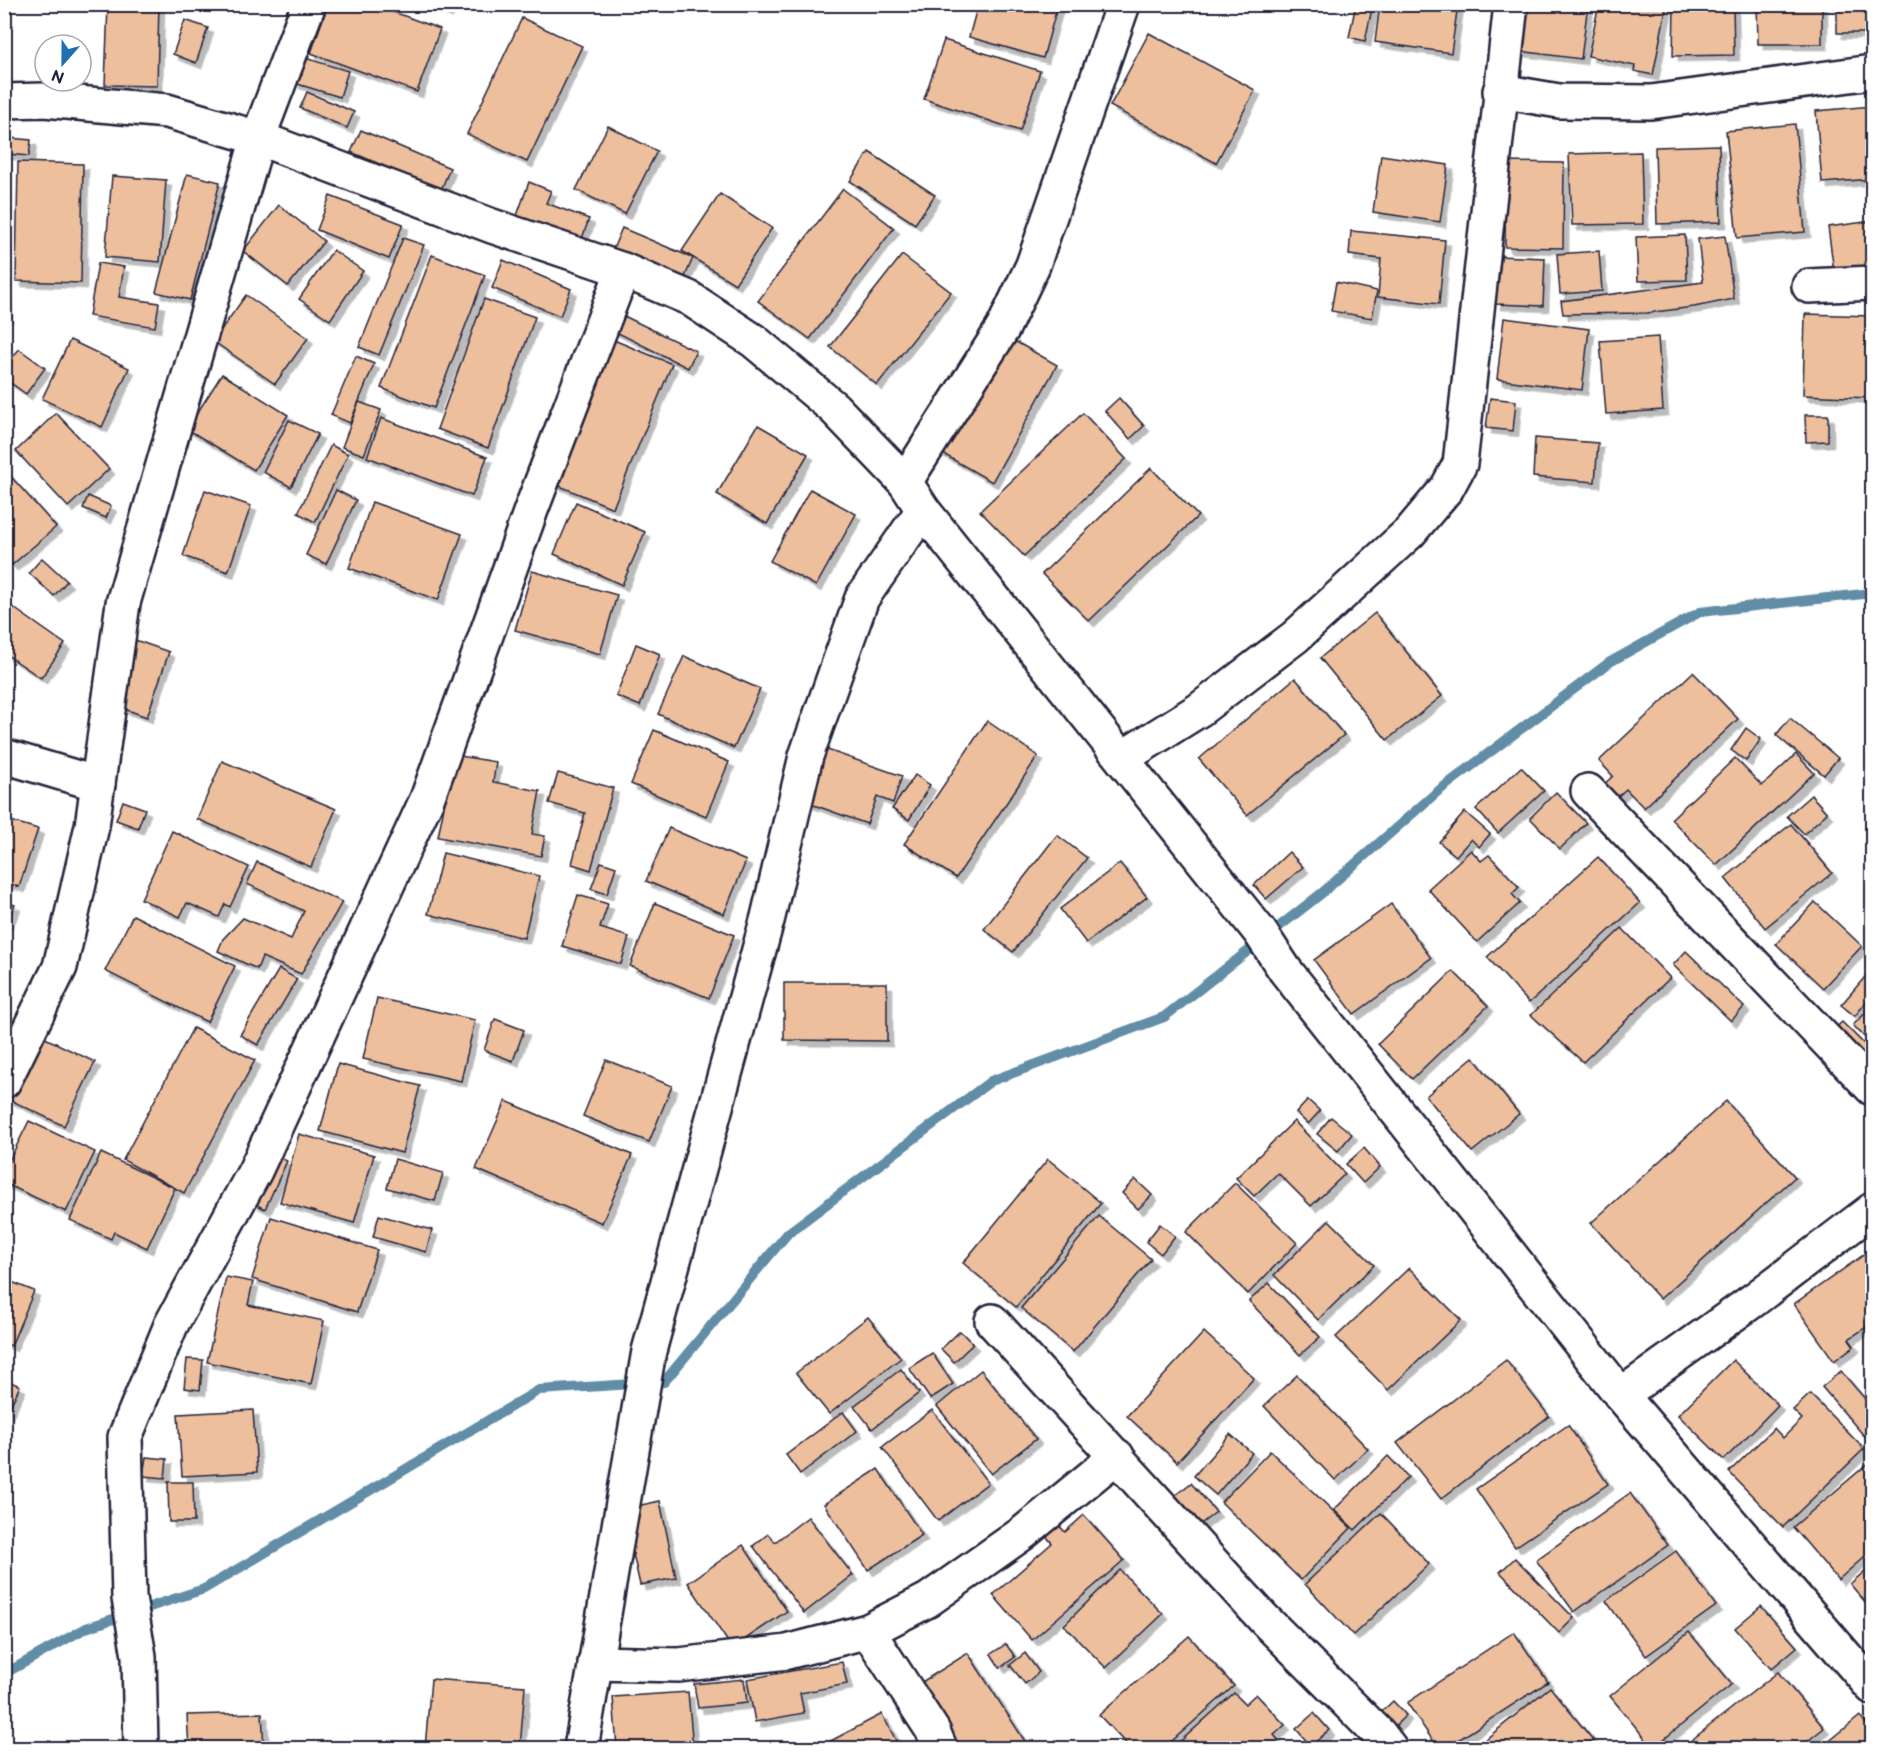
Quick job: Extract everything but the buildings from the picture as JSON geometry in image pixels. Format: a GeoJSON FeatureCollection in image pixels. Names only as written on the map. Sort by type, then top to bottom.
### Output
{"type":"FeatureCollection","features":[{"type":"Feature","properties":{"kind":"street"},"geometry":{"type":"LineString","coordinates":[[4,1081],[60,968],[92,826],[123,603],[258,138],[309,4]]}},
{"type":"Feature","properties":{"kind":"street"},"geometry":{"type":"LineString","coordinates":[[905,482],[1003,328],[1033,265],[1123,4]]}},
{"type":"Feature","properties":{"kind":"street"},"geometry":{"type":"LineString","coordinates":[[1122,758],[1199,710],[1295,637],[1410,532],[1447,488],[1460,464],[1511,4]]}},
{"type":"Feature","properties":{"kind":"street"},"geometry":{"type":"LineString","coordinates":[[1500,91],[1559,100],[1651,102],[1872,72]]}},
{"type":"Feature","properties":{"kind":"street"},"geometry":{"type":"LineString","coordinates":[[4,101],[44,100],[167,111],[258,138],[492,226],[623,270],[689,298],[754,341],[834,408],[905,482],[923,510],[1260,932],[1285,970],[1621,1395],[1872,1687]]}},
{"type":"Feature","properties":{"kind":"street"},"geometry":{"type":"LineString","coordinates":[[141,1749],[139,1656],[129,1598],[125,1437],[171,1325],[255,1171],[427,799],[531,510],[623,270]]}},
{"type":"Feature","properties":{"kind":"street"},"geometry":{"type":"LineString","coordinates":[[1809,286],[1872,283]]}},
{"type":"Feature","properties":{"kind":"street"},"geometry":{"type":"LineString","coordinates":[[581,1749],[649,1351],[768,917],[806,756],[862,598],[923,510]]}},
{"type":"Feature","properties":{"kind":"street"},"geometry":{"type":"LineString","coordinates":[[4,756],[98,784]]}},
{"type":"Feature","properties":{"kind":"street"},"geometry":{"type":"LineString","coordinates":[[1588,791],[1872,1088]]}},
{"type":"Feature","properties":{"kind":"street"},"geometry":{"type":"LineString","coordinates":[[1621,1395],[1755,1299],[1872,1210]]}},
{"type":"Feature","properties":{"kind":"street"},"geometry":{"type":"LineString","coordinates":[[992,1321],[1264,1619],[1380,1735],[1390,1749]]}},
{"type":"Feature","properties":{"kind":"street"},"geometry":{"type":"LineString","coordinates":[[595,1663],[679,1665],[786,1652],[868,1631],[928,1600],[1023,1533],[1117,1456]]}},
{"type":"Feature","properties":{"kind":"street"},"geometry":{"type":"LineString","coordinates":[[868,1631],[933,1731],[940,1749]]}},
{"type":"Feature","properties":{"kind":"waterway"},"geometry":{"type":"LineString","coordinates":[[4,1674],[86,1628],[204,1589],[539,1390],[664,1382],[788,1233],[991,1081],[1164,1017],[1322,893],[1437,792],[1610,662],[1700,612],[1872,593]]}}]}
